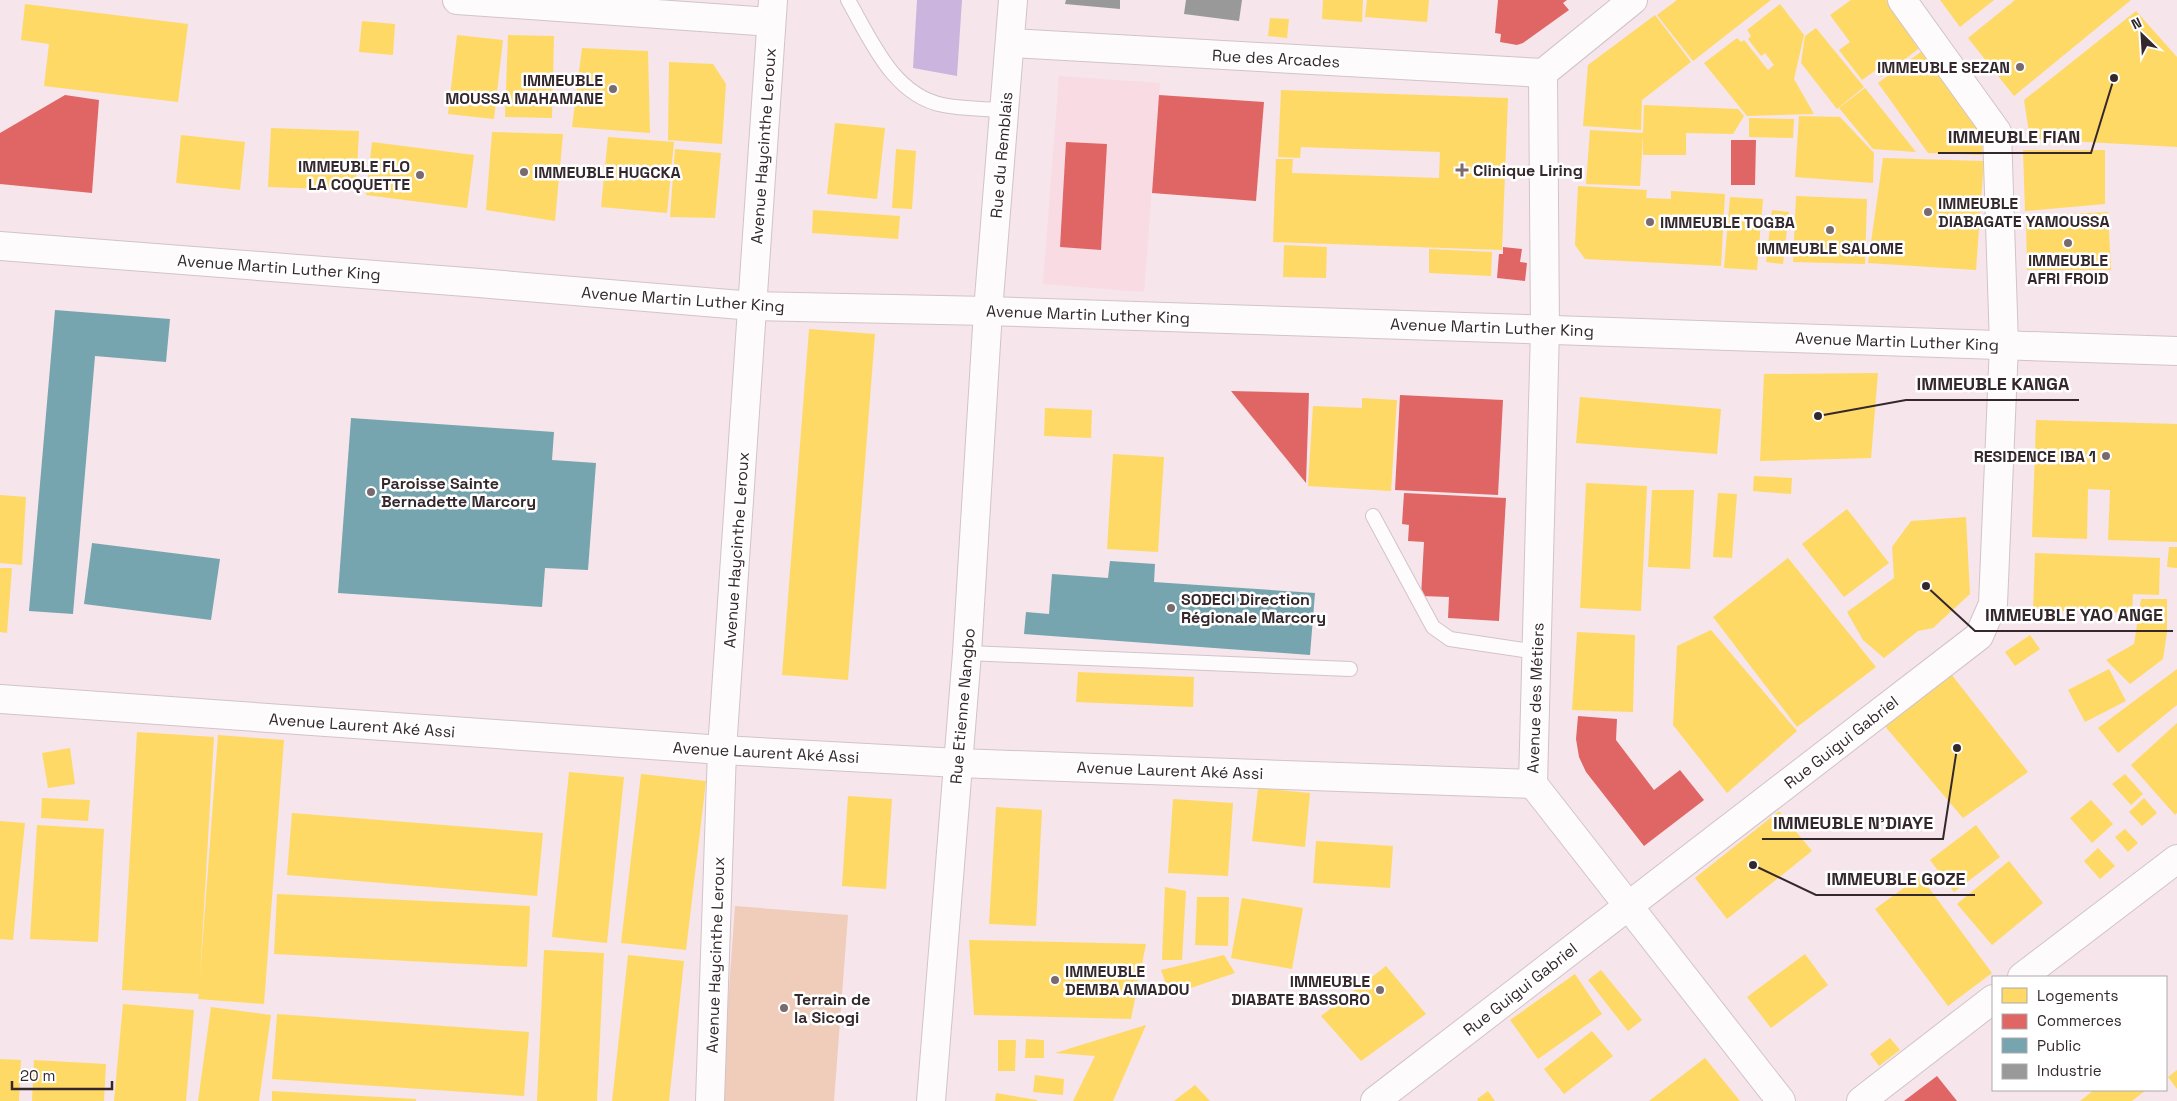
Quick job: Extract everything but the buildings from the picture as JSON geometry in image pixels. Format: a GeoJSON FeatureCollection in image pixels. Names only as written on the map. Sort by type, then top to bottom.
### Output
{"type":"FeatureCollection","features":[{"type":"Feature","properties":{"kind":"street"},"geometry":{"type":"LineString","coordinates":[[457,0],[772,11]]}},
{"type":"Feature","properties":{"kind":"street","name":"Rue du Remblais"},"geometry":{"type":"LineString","coordinates":[[988,311],[1013,0]]}},
{"type":"Feature","properties":{"kind":"street"},"geometry":{"type":"LineString","coordinates":[[1543,73],[1633,0]]}},
{"type":"Feature","properties":{"kind":"street","name":"Rue Guigui Gabriel"},"geometry":{"type":"LineString","coordinates":[[1375,1101],[1979,636],[1993,604],[2004,345],[1997,132],[1902,0]]}},
{"type":"Feature","properties":{"kind":"street","name":"Avenue Haycinthe Leroux"},"geometry":{"type":"LineString","coordinates":[[710,1101],[722,750],[772,11]]}},
{"type":"Feature","properties":{"kind":"street","name":"Rue des Arcades"},"geometry":{"type":"LineString","coordinates":[[1010,43],[1543,73]]}},
{"type":"Feature","properties":{"kind":"street","name":"Avenue des Métiers"},"geometry":{"type":"LineString","coordinates":[[1543,73],[1545,329],[1533,784],[1781,1101]]}},
{"type":"Feature","properties":{"kind":"street","name":"Avenue Martin Luther King"},"geometry":{"type":"LineString","coordinates":[[0,246],[479,282],[753,306],[988,311],[2177,351]]}},
{"type":"Feature","properties":{"kind":"street","name":"Rue Etienne Nangbo"},"geometry":{"type":"LineString","coordinates":[[931,1101],[967,653],[988,311]]}},
{"type":"Feature","properties":{"kind":"street","name":"Avenue Laurent Aké Assi"},"geometry":{"type":"LineString","coordinates":[[0,699],[722,750],[958,763],[1533,784]]}},
{"type":"Feature","properties":{"kind":"street"},"geometry":{"type":"LineString","coordinates":[[2023,976],[2177,859]]}},
{"type":"Feature","properties":{"kind":"street"},"geometry":{"type":"LineString","coordinates":[[1861,1101],[1992,1000]]}},
{"type":"Feature","properties":{"kind":"lane"},"geometry":{"type":"LineString","coordinates":[[848,0],[880,56],[910,91],[942,105],[1005,110]]}},
{"type":"Feature","properties":{"kind":"lane"},"geometry":{"type":"LineString","coordinates":[[1372,516],[1432,628],[1450,639],[1536,652]]}},
{"type":"Feature","properties":{"kind":"lane"},"geometry":{"type":"LineString","coordinates":[[967,653],[1350,669]]}},
{"type":"Feature","properties":{"kind":"shaded area"},"geometry":{"type":"Polygon","coordinates":[[[917,0],[962,0],[957,76],[913,68],[917,0]]]}},
{"type":"Feature","properties":{"kind":"shaded area"},"geometry":{"type":"Polygon","coordinates":[[[1059,76],[1160,83],[1144,292],[1043,284],[1059,76]]]}},
{"type":"Feature","properties":{"kind":"shaded area","name":"Terrain de la Sicogi"},"geometry":{"type":"Polygon","coordinates":[[[735,906],[848,915],[834,1101],[721,1101],[735,906]]]}},
{"type":"Feature","properties":{"kind":"place","name":"IMMEUBLE SEZAN"},"geometry":{"type":"Point","coordinates":[2020,67]}},
{"type":"Feature","properties":{"kind":"place","name":"IMMEUBLE FIAN"},"geometry":{"type":"Point","coordinates":[2114,78]}},
{"type":"Feature","properties":{"kind":"place","name":"IMMEUBLE MOUSSA MAHAMANE"},"geometry":{"type":"Point","coordinates":[613,89]}},
{"type":"Feature","properties":{"kind":"place","name":"Clinique Liring"},"geometry":{"type":"Point","coordinates":[1462,170]}},
{"type":"Feature","properties":{"kind":"place","name":"IMMEUBLE HUGCKA"},"geometry":{"type":"Point","coordinates":[524,172]}},
{"type":"Feature","properties":{"kind":"place","name":"IMMEUBLE FLO LA COQUETTE"},"geometry":{"type":"Point","coordinates":[420,175]}},
{"type":"Feature","properties":{"kind":"place","name":"IMMEUBLE DIABAGATE YAMOUSSA"},"geometry":{"type":"Point","coordinates":[1928,212]}},
{"type":"Feature","properties":{"kind":"place","name":"IMMEUBLE TOGBA"},"geometry":{"type":"Point","coordinates":[1650,222]}},
{"type":"Feature","properties":{"kind":"place","name":"IMMEUBLE SALOME"},"geometry":{"type":"Point","coordinates":[1830,230]}},
{"type":"Feature","properties":{"kind":"place","name":"IMMEUBLE AFRI FROID"},"geometry":{"type":"Point","coordinates":[2068,243]}},
{"type":"Feature","properties":{"kind":"place","name":"IMMEUBLE KANGA"},"geometry":{"type":"Point","coordinates":[1818,416]}},
{"type":"Feature","properties":{"kind":"place","name":"RESIDENCE IBA 1"},"geometry":{"type":"Point","coordinates":[2106,456]}},
{"type":"Feature","properties":{"kind":"place","name":"Paroisse Sainte Bernadette Marcory"},"geometry":{"type":"Point","coordinates":[371,492]}},
{"type":"Feature","properties":{"kind":"place","name":"IMMEUBLE YAO ANGE"},"geometry":{"type":"Point","coordinates":[1926,586]}},
{"type":"Feature","properties":{"kind":"place","name":"SODECI Direction Régionale Marcory"},"geometry":{"type":"Point","coordinates":[1171,608]}},
{"type":"Feature","properties":{"kind":"place","name":"IMMEUBLE N'DIAYE"},"geometry":{"type":"Point","coordinates":[1957,748]}},
{"type":"Feature","properties":{"kind":"place","name":"IMMEUBLE GOZE"},"geometry":{"type":"Point","coordinates":[1753,865]}},
{"type":"Feature","properties":{"kind":"place","name":"IMMEUBLE DEMBA AMADOU"},"geometry":{"type":"Point","coordinates":[1055,980]}},
{"type":"Feature","properties":{"kind":"place","name":"IMMEUBLE DIABATE BASSORO"},"geometry":{"type":"Point","coordinates":[1380,990]}},
{"type":"Feature","properties":{"kind":"place","name":"Terrain de la Sicogi"},"geometry":{"type":"Point","coordinates":[784,1008]}}]}
